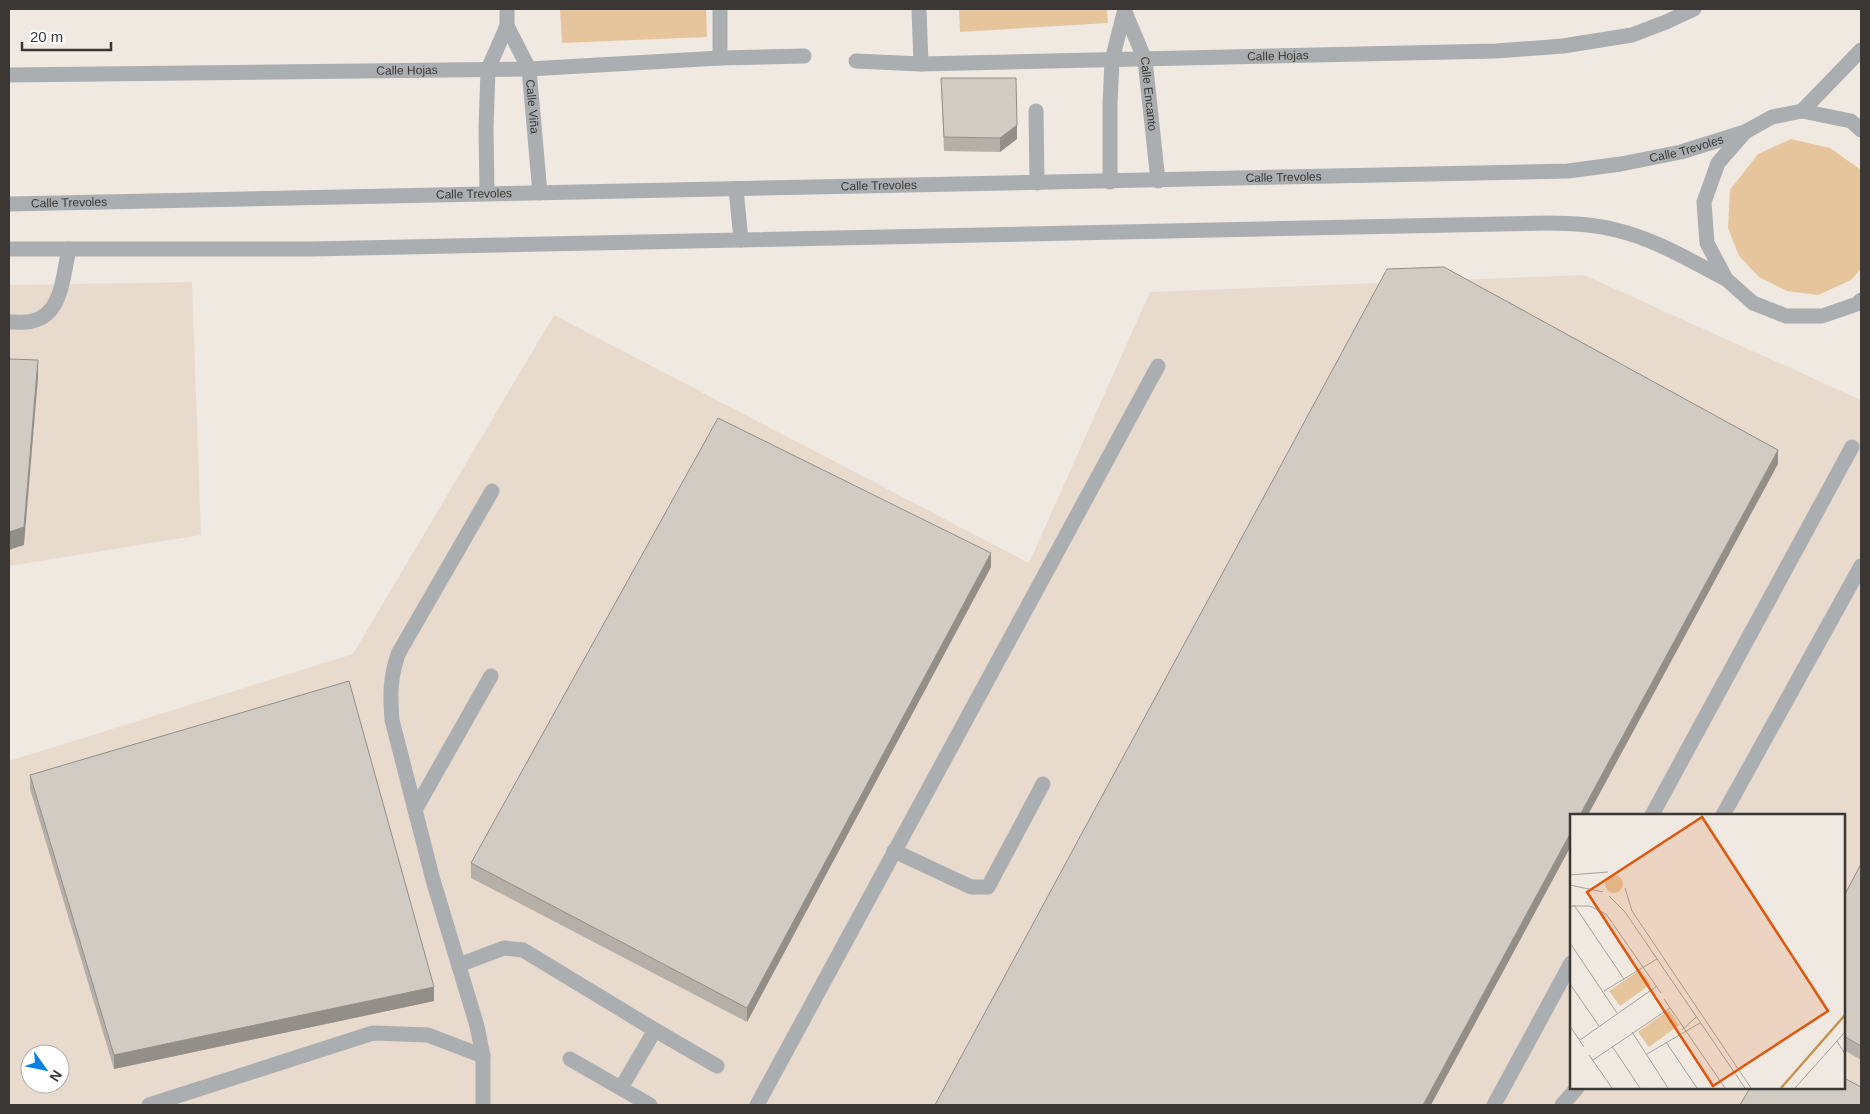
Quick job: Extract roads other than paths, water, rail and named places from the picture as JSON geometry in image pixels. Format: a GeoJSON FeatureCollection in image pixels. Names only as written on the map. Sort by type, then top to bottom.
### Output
{"type":"FeatureCollection","features":[{"type":"Feature","properties":{"kind":"street","name":"Calle Viña"},"geometry":{"type":"LineString","coordinates":[[487,193],[486,129],[488,69],[507,26],[507,9]]}},
{"type":"Feature","properties":{"kind":"street"},"geometry":{"type":"LineString","coordinates":[[720,9],[720,58]]}},
{"type":"Feature","properties":{"kind":"street"},"geometry":{"type":"LineString","coordinates":[[919,9],[920,64]]}},
{"type":"Feature","properties":{"kind":"street","name":"Calle Hojas"},"geometry":{"type":"LineString","coordinates":[[856,62],[920,64],[1496,51],[1562,46],[1632,34],[1666,22],[1694,9]]}},
{"type":"Feature","properties":{"kind":"street","name":"Calle Encanto"},"geometry":{"type":"LineString","coordinates":[[1125,10],[1145,60],[1158,181]]}},
{"type":"Feature","properties":{"kind":"street","name":"Calle Encanto"},"geometry":{"type":"LineString","coordinates":[[1110,182],[1112,60],[1125,10]]}},
{"type":"Feature","properties":{"kind":"street","name":"Calle Viña"},"geometry":{"type":"LineString","coordinates":[[507,26],[529,70],[540,193]]}},
{"type":"Feature","properties":{"kind":"street"},"geometry":{"type":"LineString","coordinates":[[1802,111],[1861,50]]}},
{"type":"Feature","properties":{"kind":"street","name":"Calle Hojas"},"geometry":{"type":"LineString","coordinates":[[9,75],[529,70],[720,58],[804,56]]}},
{"type":"Feature","properties":{"kind":"street"},"geometry":{"type":"LineString","coordinates":[[1726,279],[1707,243],[1704,202],[1718,163],[1745,132],[1772,117],[1802,111],[1851,121],[1861,130]]}},
{"type":"Feature","properties":{"kind":"street"},"geometry":{"type":"LineString","coordinates":[[1036,112],[1037,183]]}},
{"type":"Feature","properties":{"kind":"street","name":"Calle Trevoles"},"geometry":{"type":"LineString","coordinates":[[9,204],[1568,171],[1621,164],[1681,152],[1745,132]]}},
{"type":"Feature","properties":{"kind":"street"},"geometry":{"type":"LineString","coordinates":[[736,189],[741,240]]}},
{"type":"Feature","properties":{"kind":"street"},"geometry":{"type":"LineString","coordinates":[[9,249],[311,249],[1537,223],[1583,224],[1617,230],[1657,244],[1726,279],[1753,303],[1786,316],[1822,316],[1856,304],[1861,300]]}},
{"type":"Feature","properties":{"kind":"street"},"geometry":{"type":"LineString","coordinates":[[9,322],[32,321],[43,318],[51,312],[58,299],[69,249]]}},
{"type":"Feature","properties":{"kind":"street"},"geometry":{"type":"LineString","coordinates":[[757,1105],[1158,366]]}},
{"type":"Feature","properties":{"kind":"street"},"geometry":{"type":"LineString","coordinates":[[1653,814],[1852,447]]}},
{"type":"Feature","properties":{"kind":"street"},"geometry":{"type":"LineString","coordinates":[[483,1105],[483,1056],[477,1026],[433,880],[392,720],[390,696],[391,676],[398,654],[492,491]]}},
{"type":"Feature","properties":{"kind":"street"},"geometry":{"type":"LineString","coordinates":[[1724,814],[1861,566]]}},
{"type":"Feature","properties":{"kind":"street"},"geometry":{"type":"LineString","coordinates":[[415,810],[492,676]]}},
{"type":"Feature","properties":{"kind":"street"},"geometry":{"type":"LineString","coordinates":[[894,851],[971,887],[988,887],[1043,784]]}},
{"type":"Feature","properties":{"kind":"street"},"geometry":{"type":"LineString","coordinates":[[459,965],[504,948],[524,950],[654,1030],[717,1066]]}},
{"type":"Feature","properties":{"kind":"street"},"geometry":{"type":"LineString","coordinates":[[1494,1105],[1570,965]]}},
{"type":"Feature","properties":{"kind":"street"},"geometry":{"type":"LineString","coordinates":[[621,1088],[654,1030]]}},
{"type":"Feature","properties":{"kind":"street"},"geometry":{"type":"LineString","coordinates":[[149,1105],[373,1033],[428,1034],[483,1056]]}},
{"type":"Feature","properties":{"kind":"street"},"geometry":{"type":"LineString","coordinates":[[570,1059],[650,1105]]}},
{"type":"Feature","properties":{"kind":"street"},"geometry":{"type":"LineString","coordinates":[[1562,1105],[1576,1089]]}}]}
